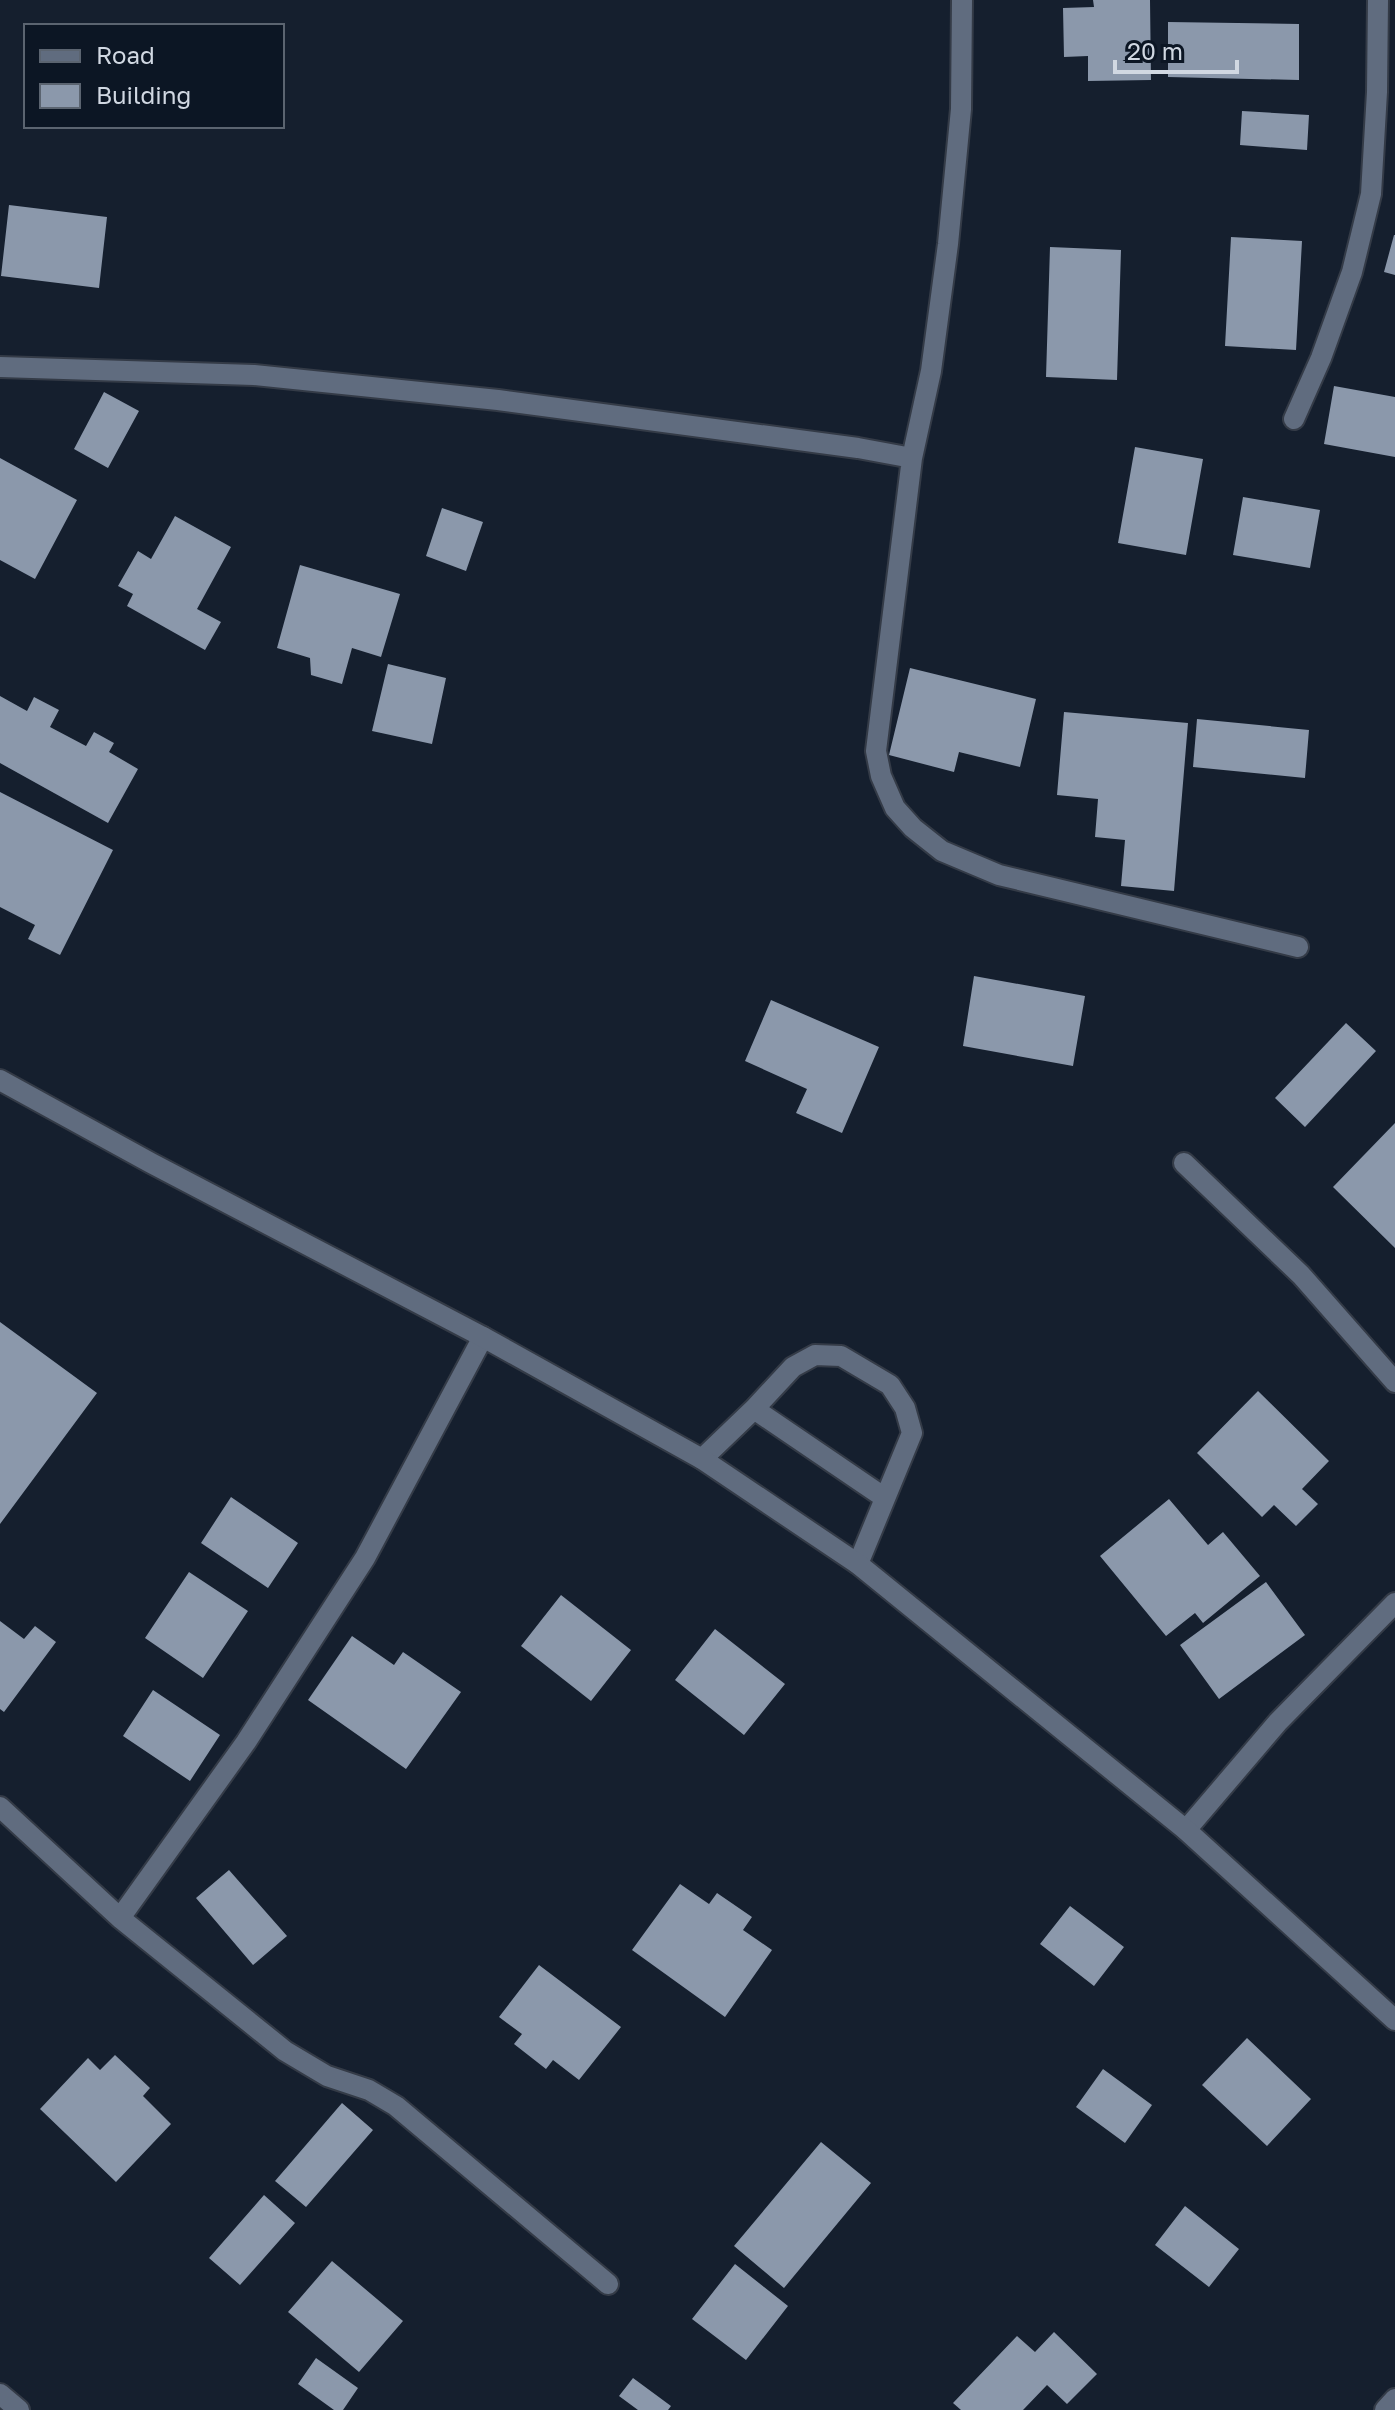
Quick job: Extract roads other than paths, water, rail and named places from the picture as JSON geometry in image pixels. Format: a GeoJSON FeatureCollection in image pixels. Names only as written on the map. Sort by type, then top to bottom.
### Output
{"type":"FeatureCollection","features":[{"type":"Feature","properties":{"kind":"street"},"geometry":{"type":"LineString","coordinates":[[962,0],[961,109],[948,244],[931,371],[912,458],[876,751],[881,776],[895,808],[913,828],[942,851],[999,875],[1298,947]]}},
{"type":"Feature","properties":{"kind":"street"},"geometry":{"type":"LineString","coordinates":[[1294,419],[1321,358],[1352,272],[1371,194],[1386,94],[1378,0]]}},
{"type":"Feature","properties":{"kind":"street"},"geometry":{"type":"LineString","coordinates":[[0,367],[254,375],[498,400],[858,448],[912,458]]}},
{"type":"Feature","properties":{"kind":"street"},"geometry":{"type":"LineString","coordinates":[[0,1080],[164,1170],[483,1337],[702,1459],[858,1564],[1186,1830],[1395,2020]]}},
{"type":"Feature","properties":{"kind":"street"},"geometry":{"type":"LineString","coordinates":[[1184,1163],[1301,1275],[1395,1382]]}},
{"type":"Feature","properties":{"kind":"street"},"geometry":{"type":"LineString","coordinates":[[120,1918],[246,1742],[365,1558],[483,1337]]}},
{"type":"Feature","properties":{"kind":"street"},"geometry":{"type":"LineString","coordinates":[[702,1459],[793,1367],[815,1355],[841,1356],[890,1385],[905,1408],[912,1433],[858,1564]]}},
{"type":"Feature","properties":{"kind":"street"},"geometry":{"type":"LineString","coordinates":[[754,1409],[885,1498]]}},
{"type":"Feature","properties":{"kind":"street"},"geometry":{"type":"LineString","coordinates":[[1186,1830],[1278,1722],[1395,1603]]}},
{"type":"Feature","properties":{"kind":"street"},"geometry":{"type":"LineString","coordinates":[[0,1807],[120,1918],[285,2051],[327,2076],[369,2090],[396,2106],[608,2284]]}},
{"type":"Feature","properties":{"kind":"street"},"geometry":{"type":"LineString","coordinates":[[0,2394],[19,2410]]}},
{"type":"Feature","properties":{"kind":"street"},"geometry":{"type":"LineString","coordinates":[[1385,2410],[1395,2399]]}}]}
